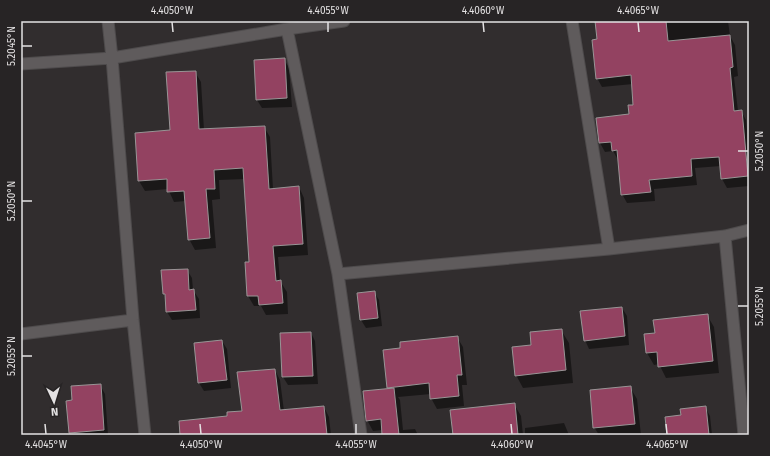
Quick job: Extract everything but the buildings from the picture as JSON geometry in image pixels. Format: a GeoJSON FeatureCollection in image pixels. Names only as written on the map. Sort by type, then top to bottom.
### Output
{"type":"FeatureCollection","features":[{"type":"Feature","properties":{"kind":"street"},"geometry":{"type":"LineString","coordinates":[[108,21],[133,320],[145,435]]}},
{"type":"Feature","properties":{"kind":"street"},"geometry":{"type":"LineString","coordinates":[[21,64],[112,58],[344,21]]}},
{"type":"Feature","properties":{"kind":"street"},"geometry":{"type":"LineString","coordinates":[[572,21],[609,249]]}},
{"type":"Feature","properties":{"kind":"street"},"geometry":{"type":"LineString","coordinates":[[287,29],[338,274],[361,435]]}},
{"type":"Feature","properties":{"kind":"street"},"geometry":{"type":"LineString","coordinates":[[338,274],[609,249],[725,236],[749,230]]}},
{"type":"Feature","properties":{"kind":"street"},"geometry":{"type":"LineString","coordinates":[[725,236],[744,435]]}},
{"type":"Feature","properties":{"kind":"street"},"geometry":{"type":"LineString","coordinates":[[21,334],[133,320]]}}]}
